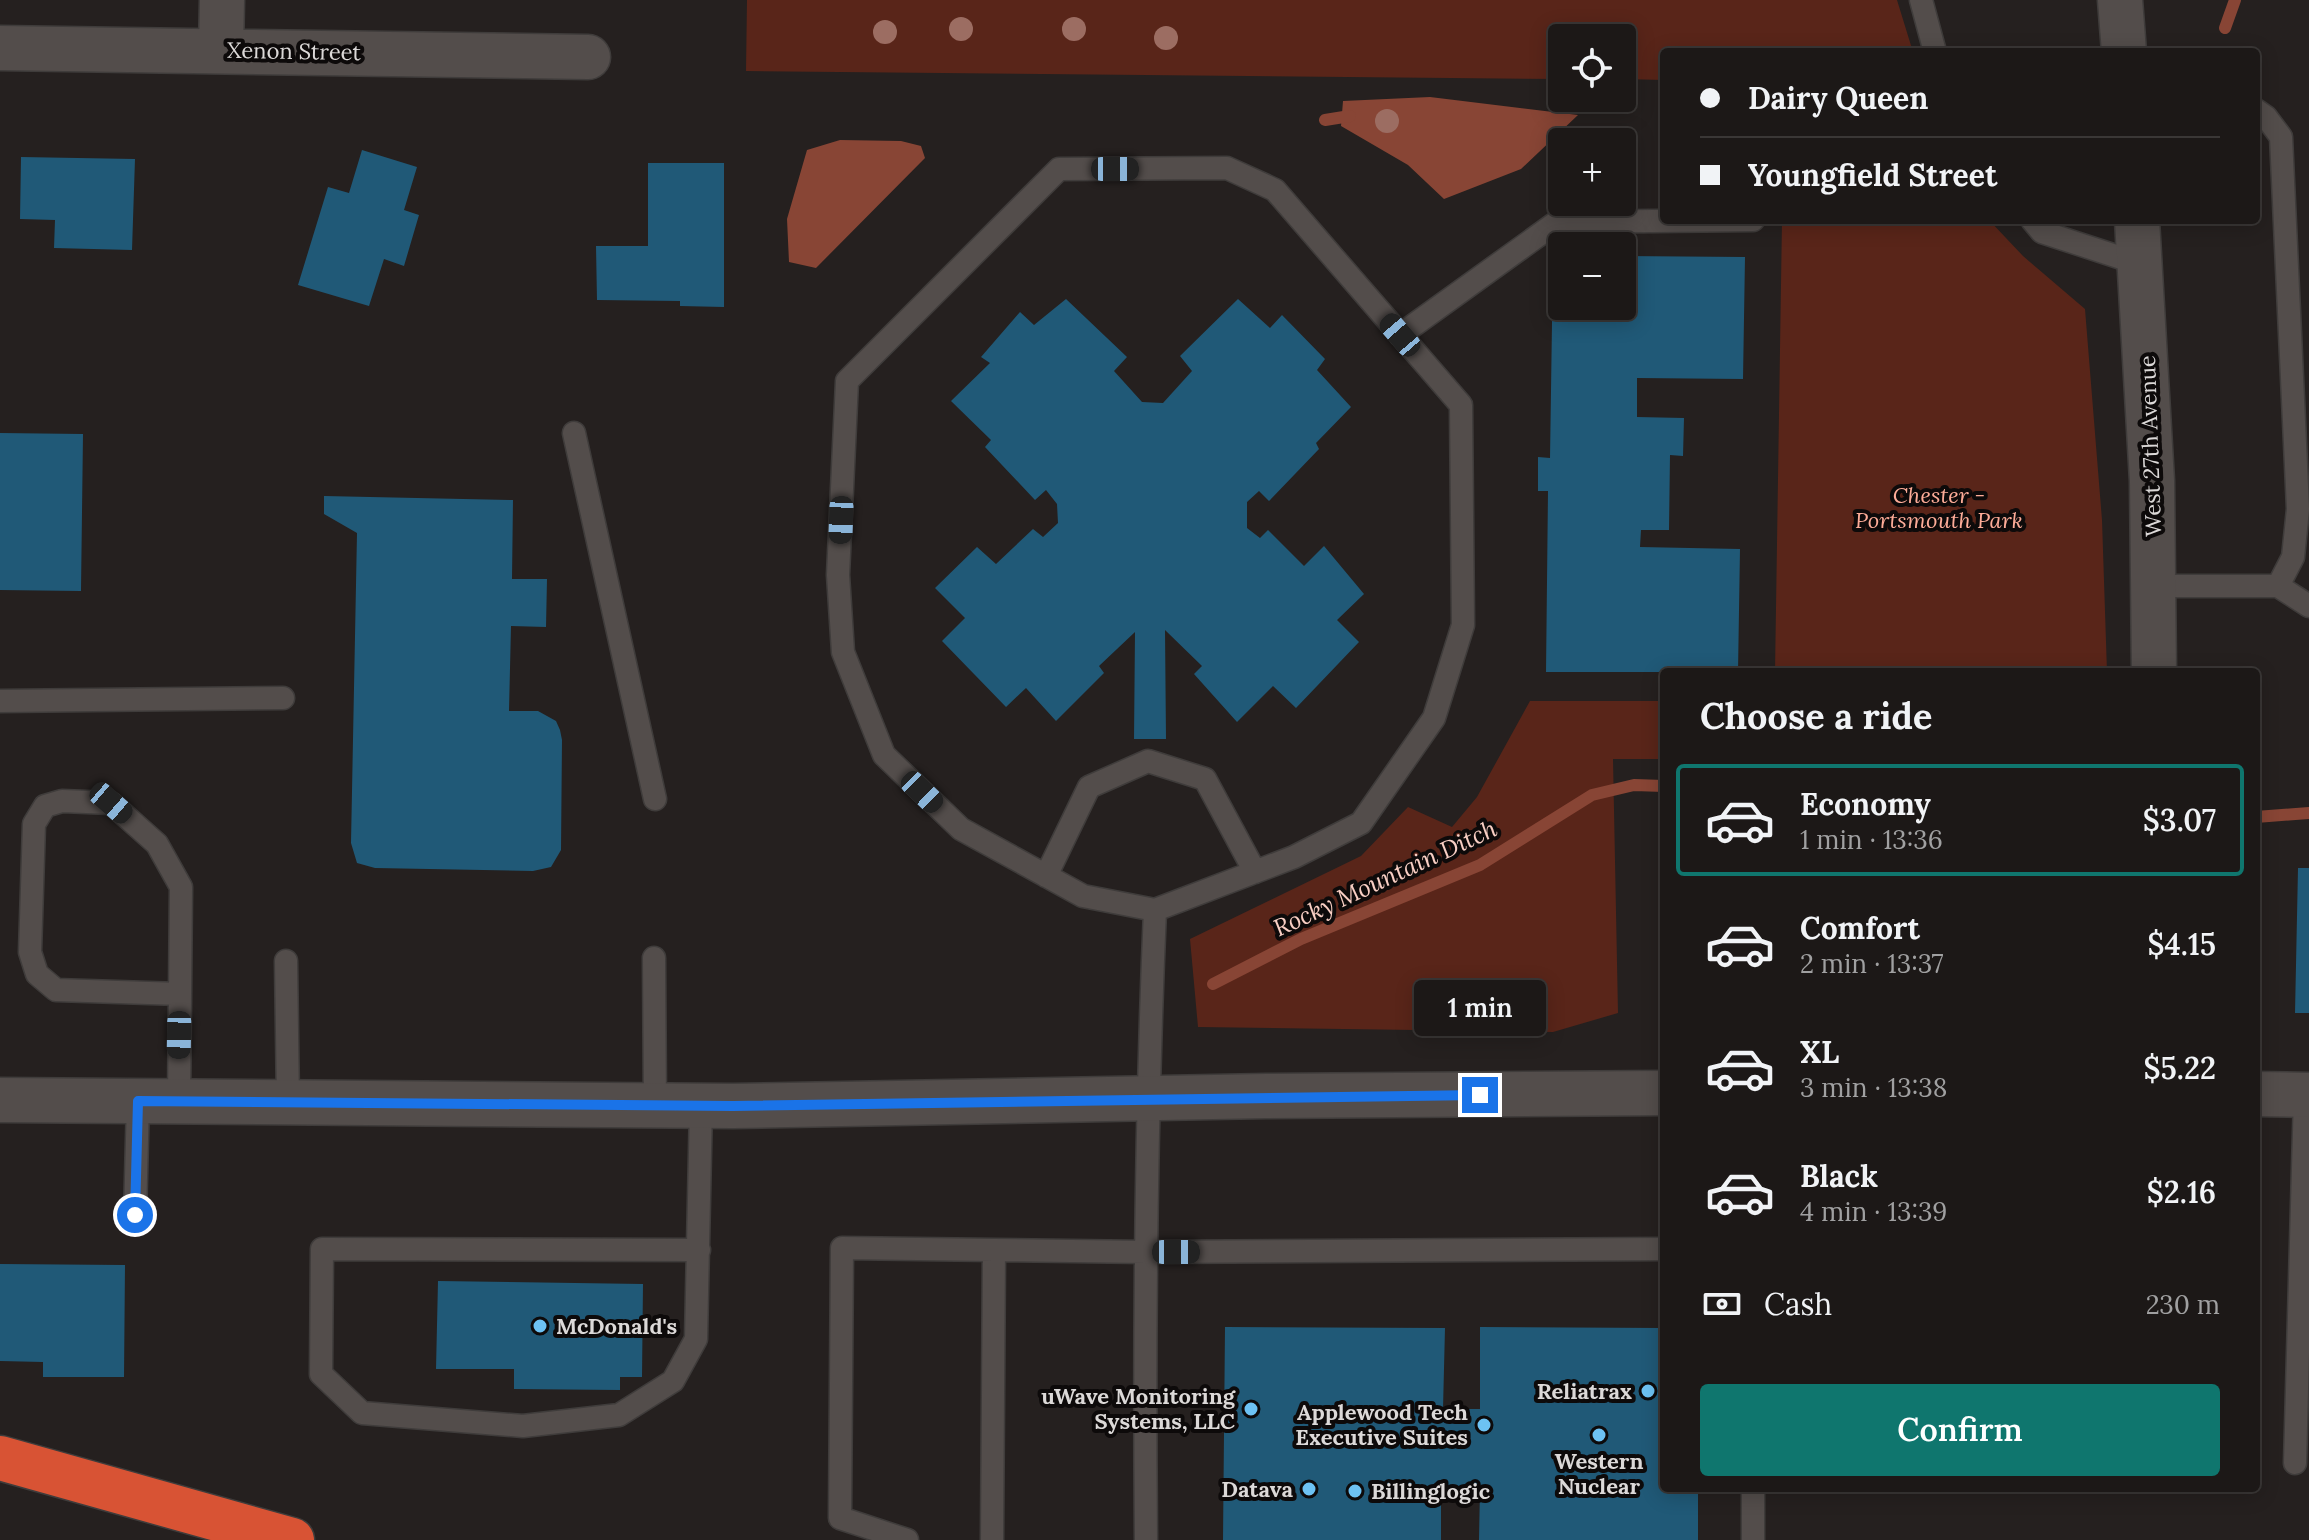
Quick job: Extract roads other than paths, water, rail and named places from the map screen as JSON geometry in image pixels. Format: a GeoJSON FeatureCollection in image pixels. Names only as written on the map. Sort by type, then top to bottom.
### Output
{"type":"FeatureCollection","features":[{"type":"Feature","properties":{"kind":"highway"},"geometry":{"type":"LineString","coordinates":[[0,1458],[292,1540]]}},
{"type":"Feature","properties":{"kind":"street"},"geometry":{"type":"LineString","coordinates":[[221,50],[222,0]]}},
{"type":"Feature","properties":{"kind":"street"},"geometry":{"type":"LineString","coordinates":[[2120,0],[2124,48]]}},
{"type":"Feature","properties":{"kind":"street","name":"Xenon Street"},"geometry":{"type":"LineString","coordinates":[[0,48],[588,57]]}},
{"type":"Feature","properties":{"kind":"street","name":"West 27th Avenue"},"geometry":{"type":"LineString","coordinates":[[2137,224],[2152,481],[2154,668]]}},
{"type":"Feature","properties":{"kind":"street"},"geometry":{"type":"LineString","coordinates":[[0,1100],[701,1105],[1660,1093]]}},
{"type":"Feature","properties":{"kind":"street"},"geometry":{"type":"LineString","coordinates":[[2260,1094],[2307,1095]]}},
{"type":"Feature","properties":{"kind":"lane"},"geometry":{"type":"LineString","coordinates":[[1921,0],[1934,48]]}},
{"type":"Feature","properties":{"kind":"lane"},"geometry":{"type":"LineString","coordinates":[[2260,113],[2281,137],[2298,509],[2293,557],[2278,586]]}},
{"type":"Feature","properties":{"kind":"lane"},"geometry":{"type":"LineString","coordinates":[[1227,168],[1275,190],[1461,405],[1463,625],[1434,718],[1361,823],[1294,857],[1255,872],[1155,910],[1083,896],[961,829],[884,755],[843,652],[838,575],[847,381],[1059,169],[1227,168]]}},
{"type":"Feature","properties":{"kind":"lane"},"geometry":{"type":"LineString","coordinates":[[1400,335],[1557,222],[1660,221]]}},
{"type":"Feature","properties":{"kind":"lane"},"geometry":{"type":"LineString","coordinates":[[2035,224],[2042,232],[2140,264]]}},
{"type":"Feature","properties":{"kind":"lane"},"geometry":{"type":"LineString","coordinates":[[574,433],[655,799]]}},
{"type":"Feature","properties":{"kind":"lane"},"geometry":{"type":"LineString","coordinates":[[2154,586],[2278,586],[2309,606]]}},
{"type":"Feature","properties":{"kind":"lane"},"geometry":{"type":"LineString","coordinates":[[0,701],[283,698]]}},
{"type":"Feature","properties":{"kind":"lane"},"geometry":{"type":"LineString","coordinates":[[1046,876],[1089,787],[1148,761],[1205,779],[1255,872]]}},
{"type":"Feature","properties":{"kind":"lane"},"geometry":{"type":"LineString","coordinates":[[135,1215],[180,994],[181,887],[157,844],[111,803],[62,801],[45,806],[34,824],[30,952],[37,974],[56,990],[180,994]]}},
{"type":"Feature","properties":{"kind":"lane"},"geometry":{"type":"LineString","coordinates":[[1146,1540],[1148,1099],[1155,910]]}},
{"type":"Feature","properties":{"kind":"lane"},"geometry":{"type":"LineString","coordinates":[[654,958],[655,1105]]}},
{"type":"Feature","properties":{"kind":"lane"},"geometry":{"type":"LineString","coordinates":[[286,961],[288,1103]]}},
{"type":"Feature","properties":{"kind":"lane"},"geometry":{"type":"LineString","coordinates":[[2295,1463],[2307,1095]]}},
{"type":"Feature","properties":{"kind":"lane"},"geometry":{"type":"LineString","coordinates":[[699,1250],[322,1249],[321,1374],[362,1413],[523,1426],[619,1415],[673,1381],[696,1339],[699,1250],[701,1105]]}},
{"type":"Feature","properties":{"kind":"lane"},"geometry":{"type":"LineString","coordinates":[[907,1540],[840,1518],[842,1248],[1146,1252],[1660,1249]]}},
{"type":"Feature","properties":{"kind":"lane"},"geometry":{"type":"LineString","coordinates":[[992,1540],[994,1250]]}},
{"type":"Feature","properties":{"kind":"lane"},"geometry":{"type":"LineString","coordinates":[[1753,1492],[1753,1540]]}},
{"type":"Feature","properties":{"kind":"waterway"},"geometry":{"type":"LineString","coordinates":[[2225,28],[2235,0]]}},
{"type":"Feature","properties":{"kind":"waterway"},"geometry":{"type":"LineString","coordinates":[[1325,120],[1350,116]]}},
{"type":"Feature","properties":{"kind":"waterway","name":"Rocky Mountain Ditch"},"geometry":{"type":"LineString","coordinates":[[1213,984],[1301,939],[1480,865],[1592,795],[1634,785],[1660,786]]}},
{"type":"Feature","properties":{"kind":"waterway","name":"Rocky Mountain Ditch"},"geometry":{"type":"LineString","coordinates":[[2260,817],[2309,813]]}},
{"type":"Feature","properties":{"kind":"place","name":"McDonald's"},"geometry":{"type":"Point","coordinates":[540,1326]}},
{"type":"Feature","properties":{"kind":"place","name":"Reliatrax"},"geometry":{"type":"Point","coordinates":[1648,1391]}},
{"type":"Feature","properties":{"kind":"place","name":"uWave Monitoring Systems, LLC"},"geometry":{"type":"Point","coordinates":[1251,1409]}},
{"type":"Feature","properties":{"kind":"place","name":"Applewood Tech Executive Suites"},"geometry":{"type":"Point","coordinates":[1484,1425]}},
{"type":"Feature","properties":{"kind":"place","name":"Western Nuclear"},"geometry":{"type":"Point","coordinates":[1599,1435]}},
{"type":"Feature","properties":{"kind":"place","name":"Datava"},"geometry":{"type":"Point","coordinates":[1309,1489]}},
{"type":"Feature","properties":{"kind":"place","name":"Billinglogic"},"geometry":{"type":"Point","coordinates":[1355,1491]}},
{"type":"Feature","properties":{"kind":"park label","name":"Chester - Portsmouth Park"},"geometry":{"type":"Point","coordinates":[1939,508]}}]}
